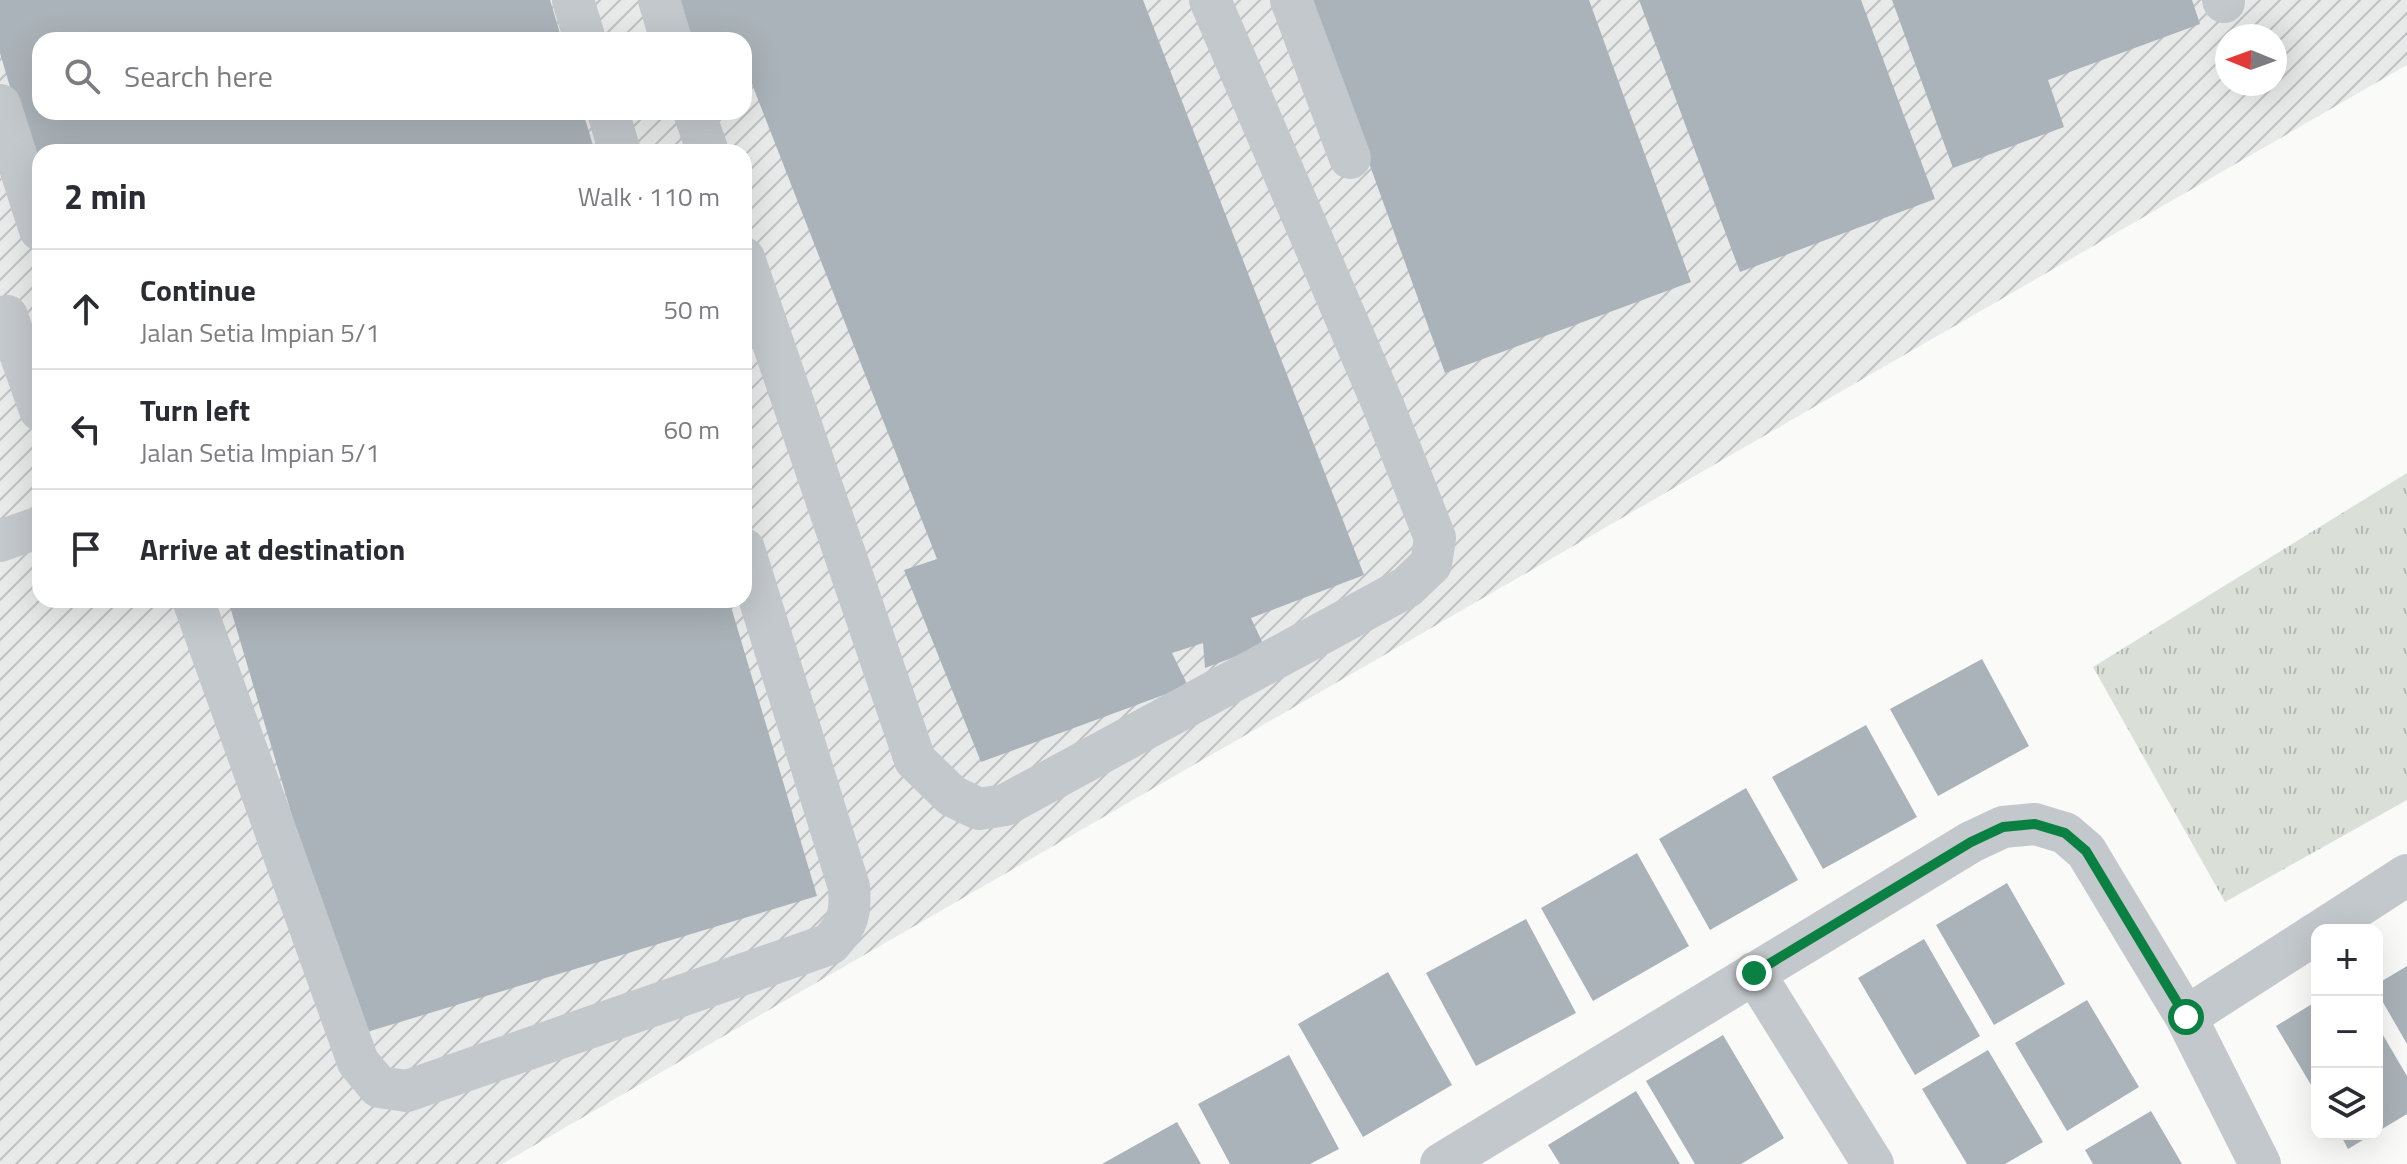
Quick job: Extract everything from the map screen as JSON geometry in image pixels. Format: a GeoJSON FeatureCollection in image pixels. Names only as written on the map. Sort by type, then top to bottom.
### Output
{"type":"FeatureCollection","features":[{"type":"Feature","properties":{"kind":"street"},"geometry":{"type":"LineString","coordinates":[[573,0],[583,32]]}},
{"type":"Feature","properties":{"kind":"street"},"geometry":{"type":"LineString","coordinates":[[659,0],[669,32]]}},
{"type":"Feature","properties":{"kind":"street"},"geometry":{"type":"LineString","coordinates":[[752,281],[915,760],[952,796],[979,809],[1005,805],[1407,587],[1431,564],[1435,538],[1383,405],[1210,0]]}},
{"type":"Feature","properties":{"kind":"street"},"geometry":{"type":"LineString","coordinates":[[1291,0],[1350,158]]}},
{"type":"Feature","properties":{"kind":"street"},"geometry":{"type":"LineString","coordinates":[[0,105],[32,205]]}},
{"type":"Feature","properties":{"kind":"street"},"geometry":{"type":"LineString","coordinates":[[610,120],[618,144]]}},
{"type":"Feature","properties":{"kind":"street"},"geometry":{"type":"LineString","coordinates":[[697,120],[705,144]]}},
{"type":"Feature","properties":{"kind":"street"},"geometry":{"type":"LineString","coordinates":[[2,311],[32,389]]}},
{"type":"Feature","properties":{"kind":"street"},"geometry":{"type":"LineString","coordinates":[[0,541],[32,530]]}},
{"type":"Feature","properties":{"kind":"street"},"geometry":{"type":"LineString","coordinates":[[196,608],[358,1062],[379,1087],[407,1091],[830,944],[842,930],[850,911],[849,887],[752,575]]}},
{"type":"Feature","properties":{"kind":"street"},"geometry":{"type":"LineString","coordinates":[[1441,1164],[1488,1152],[1754,973],[1971,842],[2003,827],[2035,824],[2065,833],[2086,851],[2186,1017],[2260,1164]]}},
{"type":"Feature","properties":{"kind":"street"},"geometry":{"type":"LineString","coordinates":[[2331,924],[2407,875]]}},
{"type":"Feature","properties":{"kind":"street"},"geometry":{"type":"LineString","coordinates":[[2186,1017],[2311,937]]}},
{"type":"Feature","properties":{"kind":"street"},"geometry":{"type":"LineString","coordinates":[[1754,973],[1873,1164]]}},
{"type":"Feature","properties":{"kind":"shaded area"},"geometry":{"type":"Polygon","coordinates":[[[0,0],[2407,0],[2407,65],[502,1164],[0,1164],[0,0]]]}},
{"type":"Feature","properties":{"kind":"green space"},"geometry":{"type":"Polygon","coordinates":[[[2407,473],[2407,800],[2225,902],[2093,667],[2407,473]]]}},
{"type":"Feature","properties":{"kind":"building"},"geometry":{"type":"Polygon","coordinates":[[[0,0],[550,0],[560,32],[32,32],[32,120],[585,120],[593,144],[32,144],[32,161],[0,53],[0,0]]]}},
{"type":"Feature","properties":{"kind":"building"},"geometry":{"type":"Polygon","coordinates":[[[674,0],[1143,0],[1364,575],[1251,618],[1264,646],[1205,668],[1203,643],[1172,653],[1188,686],[981,762],[904,570],[937,559],[752,84],[752,32],[684,32],[674,0]]]}},
{"type":"Feature","properties":{"kind":"building"},"geometry":{"type":"Polygon","coordinates":[[[1310,0],[1589,0],[1691,282],[1445,373],[1310,0]]]}},
{"type":"Feature","properties":{"kind":"building"},"geometry":{"type":"Polygon","coordinates":[[[1639,0],[1861,0],[1935,199],[1740,272],[1639,0]]]}},
{"type":"Feature","properties":{"kind":"building"},"geometry":{"type":"Polygon","coordinates":[[[1892,0],[2192,0],[2200,24],[2048,80],[2064,127],[1953,168],[1892,0]]]}},
{"type":"Feature","properties":{"kind":"building"},"geometry":{"type":"Polygon","coordinates":[[[230,608],[731,608],[817,896],[357,1035],[230,608]]]}},
{"type":"Feature","properties":{"kind":"building"},"geometry":{"type":"Polygon","coordinates":[[[1982,659],[2029,746],[1938,796],[1890,709],[1982,659]]]}},
{"type":"Feature","properties":{"kind":"building"},"geometry":{"type":"Polygon","coordinates":[[[1866,725],[1917,817],[1823,869],[1772,777],[1866,725]]]}},
{"type":"Feature","properties":{"kind":"building"},"geometry":{"type":"Polygon","coordinates":[[[1746,788],[1798,880],[1710,930],[1659,839],[1746,788]]]}},
{"type":"Feature","properties":{"kind":"building"},"geometry":{"type":"Polygon","coordinates":[[[1637,853],[1689,946],[1593,1001],[1541,908],[1637,853]]]}},
{"type":"Feature","properties":{"kind":"building"},"geometry":{"type":"Polygon","coordinates":[[[2007,883],[2065,984],[1994,1025],[1936,925],[2007,883]]]}},
{"type":"Feature","properties":{"kind":"building"},"geometry":{"type":"Polygon","coordinates":[[[1526,919],[1576,1013],[1476,1066],[1426,973],[1526,919]]]}},
{"type":"Feature","properties":{"kind":"building"},"geometry":{"type":"Polygon","coordinates":[[[1924,939],[1980,1036],[1915,1075],[1858,978],[1924,939]]]}},
{"type":"Feature","properties":{"kind":"building"},"geometry":{"type":"Polygon","coordinates":[[[2407,966],[2407,1044],[2383,1002],[2383,980],[2407,966]]]}},
{"type":"Feature","properties":{"kind":"building"},"geometry":{"type":"Polygon","coordinates":[[[1388,972],[1452,1085],[1363,1137],[1298,1024],[1388,972]]]}},
{"type":"Feature","properties":{"kind":"building"},"geometry":{"type":"Polygon","coordinates":[[[2087,1000],[2139,1087],[2067,1131],[2015,1043],[2087,1000]]]}},
{"type":"Feature","properties":{"kind":"building"},"geometry":{"type":"Polygon","coordinates":[[[2311,1005],[2311,1085],[2276,1026],[2311,1005]]]}},
{"type":"Feature","properties":{"kind":"building"},"geometry":{"type":"Polygon","coordinates":[[[1723,1035],[1784,1138],[1741,1164],[1695,1164],[1646,1081],[1723,1035]]]}},
{"type":"Feature","properties":{"kind":"building"},"geometry":{"type":"Polygon","coordinates":[[[2383,1035],[2407,1076],[2407,1114],[2383,1128],[2383,1035]]]}},
{"type":"Feature","properties":{"kind":"building"},"geometry":{"type":"Polygon","coordinates":[[[1988,1050],[2043,1142],[2005,1164],[1967,1164],[1922,1089],[1988,1050]]]}},
{"type":"Feature","properties":{"kind":"building"},"geometry":{"type":"Polygon","coordinates":[[[1289,1055],[1339,1149],[1310,1164],[1230,1164],[1198,1104],[1289,1055]]]}},
{"type":"Feature","properties":{"kind":"building"},"geometry":{"type":"Polygon","coordinates":[[[1636,1091],[1680,1164],[1560,1164],[1548,1145],[1636,1091]]]}},
{"type":"Feature","properties":{"kind":"building"},"geometry":{"type":"Polygon","coordinates":[[[2151,1111],[2182,1164],[2093,1164],[2085,1150],[2151,1111]]]}},
{"type":"Feature","properties":{"kind":"building"},"geometry":{"type":"Polygon","coordinates":[[[1177,1122],[1201,1164],[1102,1164],[1177,1122]]]}},
{"type":"Feature","properties":{"kind":"building"},"geometry":{"type":"Polygon","coordinates":[[[2343,1140],[2363,1140],[2348,1149],[2343,1140]]]}},
{"type":"Feature","properties":{"kind":"route"},"geometry":{"type":"LineString","coordinates":[[1754,973],[1971,842],[2003,827],[2035,824],[2065,833],[2086,851],[2186,1017]]}}]}
